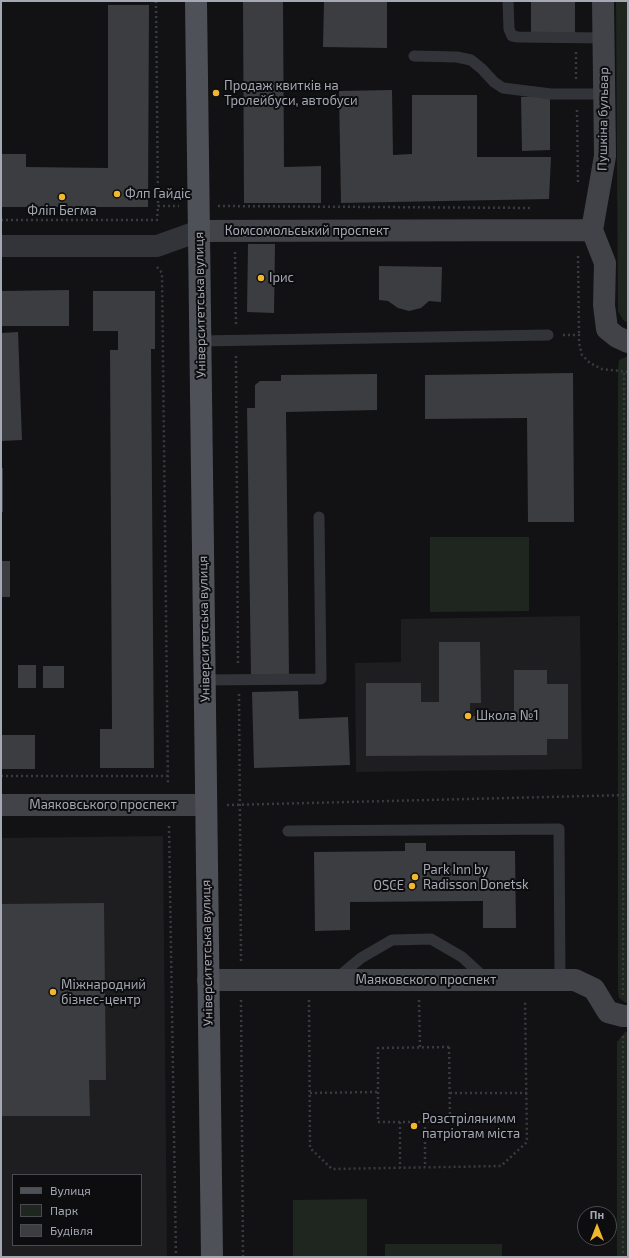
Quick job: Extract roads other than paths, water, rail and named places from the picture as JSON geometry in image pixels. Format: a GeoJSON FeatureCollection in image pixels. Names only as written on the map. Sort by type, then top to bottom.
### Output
{"type":"FeatureCollection","features":[{"type":"Feature","properties":{"kind":"main road","name":"Університетська вулиця"},"geometry":{"type":"LineString","coordinates":[[196,1],[212,1257]]}},
{"type":"Feature","properties":{"kind":"street","name":"Пушкіна бульвар"},"geometry":{"type":"LineString","coordinates":[[592,230],[605,156],[603,1]]}},
{"type":"Feature","properties":{"kind":"street","name":"Комсомольський проспект"},"geometry":{"type":"LineString","coordinates":[[1,246],[157,246],[199,231],[592,230]]}},
{"type":"Feature","properties":{"kind":"street"},"geometry":{"type":"LineString","coordinates":[[592,230],[605,262],[604,305],[607,329],[617,337],[628,342]]}},
{"type":"Feature","properties":{"kind":"street","name":"Маяковського проспект"},"geometry":{"type":"LineString","coordinates":[[1,805],[206,805]]}},
{"type":"Feature","properties":{"kind":"street","name":"Маяковского проспект"},"geometry":{"type":"LineString","coordinates":[[208,980],[575,980],[594,989],[608,1012],[625,1016]]}},
{"type":"Feature","properties":{"kind":"lane"},"geometry":{"type":"LineString","coordinates":[[508,1],[508,28],[512,36],[533,38],[604,38]]}},
{"type":"Feature","properties":{"kind":"lane"},"geometry":{"type":"LineString","coordinates":[[414,56],[457,57],[471,60],[494,82],[503,88],[551,94],[604,94]]}},
{"type":"Feature","properties":{"kind":"lane"},"geometry":{"type":"LineString","coordinates":[[200,340],[548,335]]}},
{"type":"Feature","properties":{"kind":"lane"},"geometry":{"type":"LineString","coordinates":[[204,680],[321,679],[319,517]]}},
{"type":"Feature","properties":{"kind":"lane"},"geometry":{"type":"LineString","coordinates":[[288,831],[559,829],[560,980]]}},
{"type":"Feature","properties":{"kind":"lane"},"geometry":{"type":"LineString","coordinates":[[335,980],[361,958],[392,940],[431,939],[462,957],[487,980]]}},
{"type":"Feature","properties":{"kind":"place","name":"Продаж квитків на Тролейбуси, автобуси"},"geometry":{"type":"Point","coordinates":[216,93]}},
{"type":"Feature","properties":{"kind":"place","name":"Флп Гайдіс"},"geometry":{"type":"Point","coordinates":[117,194]}},
{"type":"Feature","properties":{"kind":"place","name":"Фліп Бегма"},"geometry":{"type":"Point","coordinates":[62,197]}},
{"type":"Feature","properties":{"kind":"place","name":"Ірис"},"geometry":{"type":"Point","coordinates":[261,278]}},
{"type":"Feature","properties":{"kind":"place","name":"Школа №1"},"geometry":{"type":"Point","coordinates":[468,716]}},
{"type":"Feature","properties":{"kind":"place","name":"Park Inn by Radisson Donetsk"},"geometry":{"type":"Point","coordinates":[415,877]}},
{"type":"Feature","properties":{"kind":"place","name":"OSCE"},"geometry":{"type":"Point","coordinates":[412,886]}},
{"type":"Feature","properties":{"kind":"place","name":"Міжнародний бізнес-центр"},"geometry":{"type":"Point","coordinates":[53,992]}},
{"type":"Feature","properties":{"kind":"place","name":"Розстрілянимм патріотам міста"},"geometry":{"type":"Point","coordinates":[414,1126]}}]}
